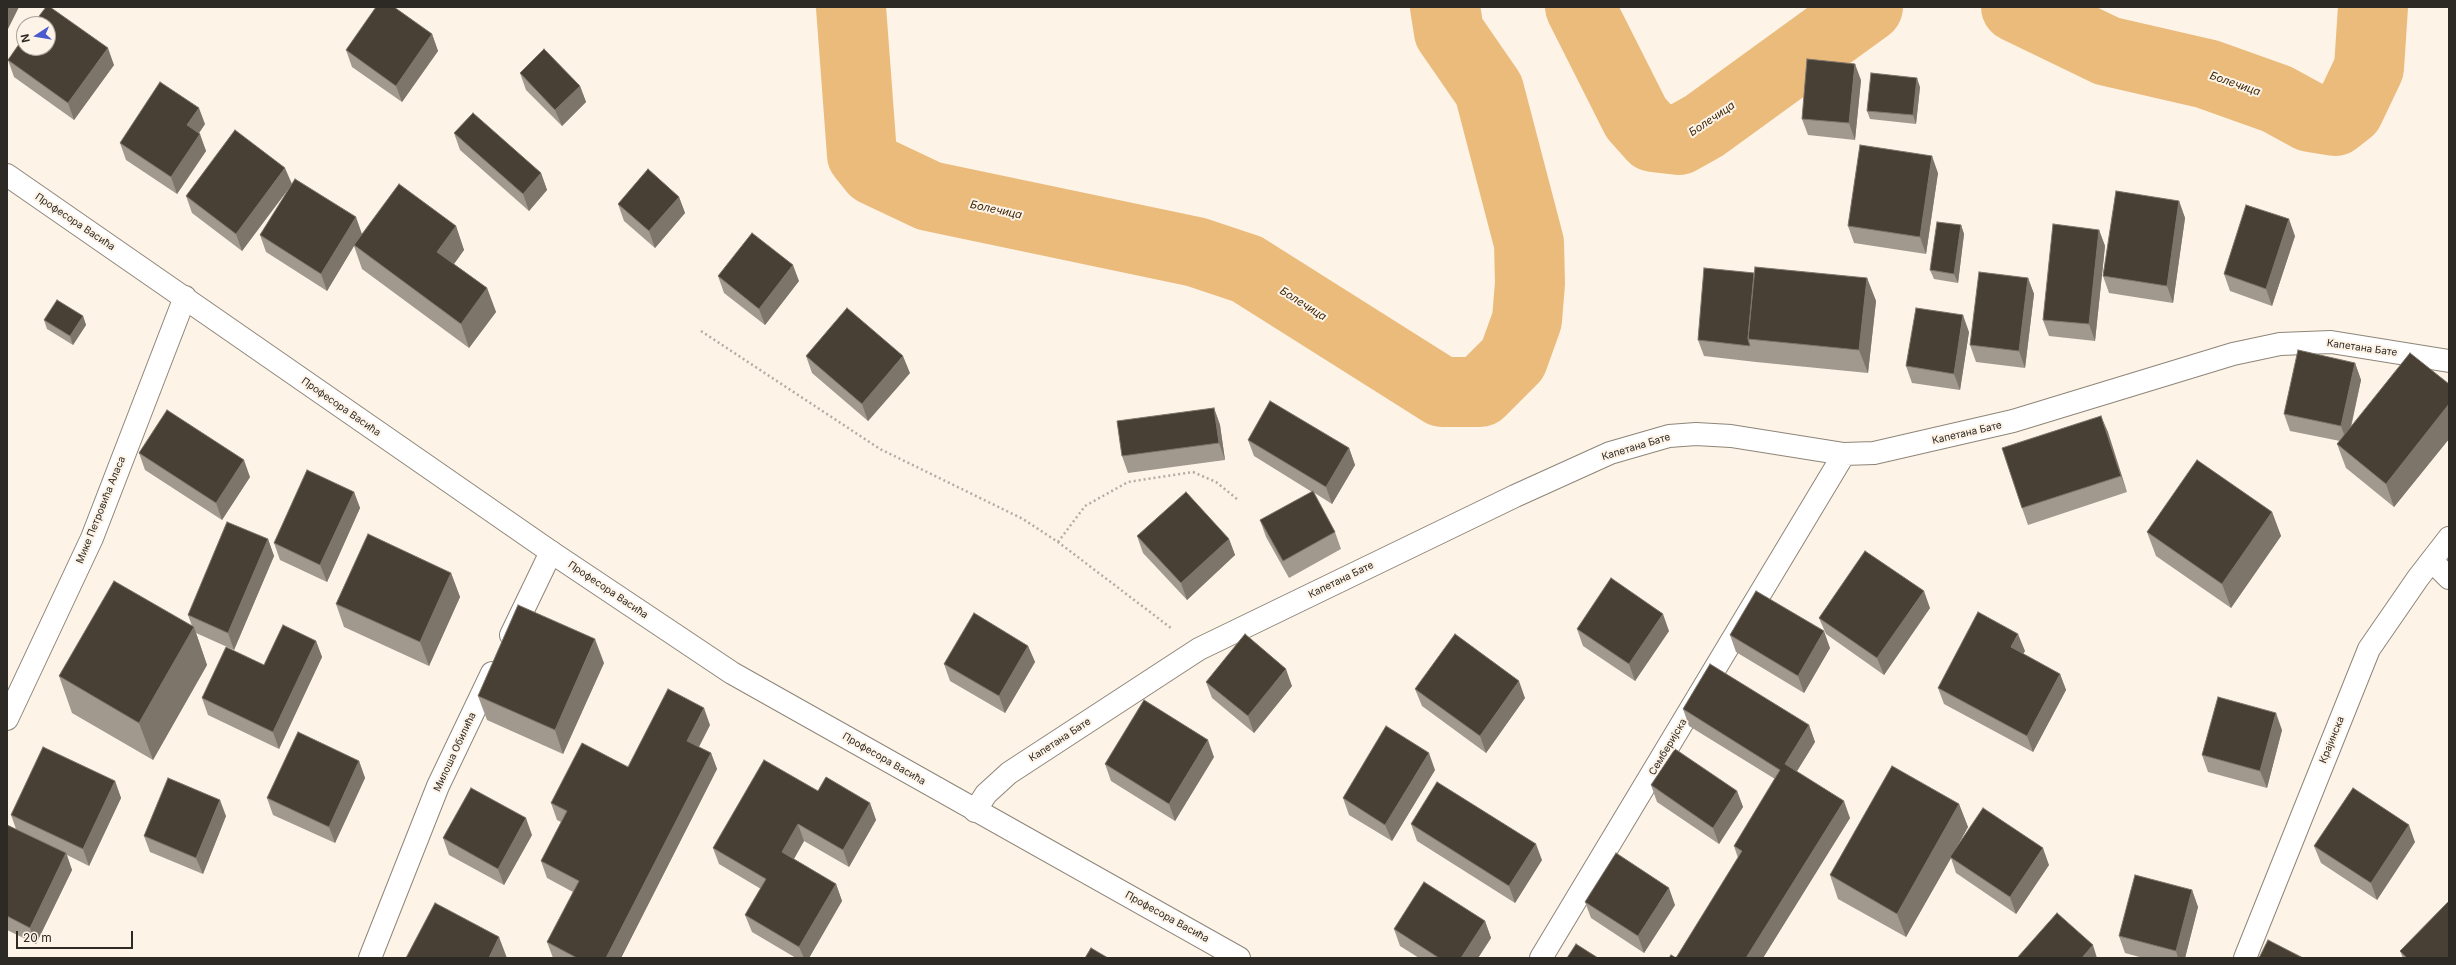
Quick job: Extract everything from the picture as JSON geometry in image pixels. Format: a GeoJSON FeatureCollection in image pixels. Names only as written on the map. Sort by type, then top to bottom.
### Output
{"type":"FeatureCollection","features":[{"type":"Feature","properties":{"kind":"street","name":"Професора Васића"},"geometry":{"type":"LineString","coordinates":[[7,175],[185,296],[228,329],[551,552],[732,673],[975,811],[1239,958]]}},
{"type":"Feature","properties":{"kind":"street","name":"Мике Петровића Аласа"},"geometry":{"type":"LineString","coordinates":[[7,719],[92,538],[185,296]]}},
{"type":"Feature","properties":{"kind":"street","name":"Капетана Бате"},"geometry":{"type":"LineString","coordinates":[[975,811],[986,794],[1009,773],[1198,649],[1508,499],[1610,453],[1669,436],[1696,434],[1731,436],[1844,454],[1874,454],[2013,422],[2169,372],[2233,354],[2280,344],[2331,342],[2449,361]]}},
{"type":"Feature","properties":{"kind":"street","name":"Семберијска"},"geometry":{"type":"LineString","coordinates":[[1541,958],[1844,454]]}},
{"type":"Feature","properties":{"kind":"street","name":"Крајинска"},"geometry":{"type":"LineString","coordinates":[[2245,958],[2369,649],[2418,578],[2449,538]]}},
{"type":"Feature","properties":{"kind":"street","name":"Милоша Обилића"},"geometry":{"type":"LineString","coordinates":[[370,958],[438,786],[551,552]]}},
{"type":"Feature","properties":{"kind":"street"},"geometry":{"type":"LineString","coordinates":[[2432,561],[2449,578]]}},
{"type":"Feature","properties":{"kind":"path"},"geometry":{"type":"LineString","coordinates":[[701,331],[880,449],[1023,519],[1058,542],[1198,649]]}},
{"type":"Feature","properties":{"kind":"path"},"geometry":{"type":"LineString","coordinates":[[1058,542],[1085,506],[1128,482],[1193,472],[1216,482],[1238,499]]}},
{"type":"Feature","properties":{"kind":"building"},"geometry":{"type":"Polygon","coordinates":[[[46,7],[50,7],[108,48],[68,103],[8,60],[16,48],[16,56],[56,56],[56,16],[39,16],[46,7]]]}},
{"type":"Feature","properties":{"kind":"building"},"geometry":{"type":"Polygon","coordinates":[[[376,7],[394,7],[432,34],[396,86],[346,50],[376,7]]]}},
{"type":"Feature","properties":{"kind":"building"},"geometry":{"type":"Polygon","coordinates":[[[544,49],[580,86],[555,110],[520,73],[544,49]]]}},
{"type":"Feature","properties":{"kind":"building"},"geometry":{"type":"Polygon","coordinates":[[[1807,59],[1855,64],[1849,123],[1802,119],[1807,59]]]}},
{"type":"Feature","properties":{"kind":"building"},"geometry":{"type":"Polygon","coordinates":[[[1871,73],[1917,78],[1913,115],[1867,111],[1871,73]]]}},
{"type":"Feature","properties":{"kind":"building"},"geometry":{"type":"Polygon","coordinates":[[[160,82],[199,108],[187,125],[200,134],[171,177],[120,143],[160,82]]]}},
{"type":"Feature","properties":{"kind":"building"},"geometry":{"type":"Polygon","coordinates":[[[473,113],[541,173],[523,194],[454,133],[473,113]]]}},
{"type":"Feature","properties":{"kind":"building"},"geometry":{"type":"Polygon","coordinates":[[[235,130],[285,168],[236,234],[186,196],[235,130]]]}},
{"type":"Feature","properties":{"kind":"building"},"geometry":{"type":"Polygon","coordinates":[[[1860,145],[1932,156],[1920,237],[1848,226],[1860,145]]]}},
{"type":"Feature","properties":{"kind":"building"},"geometry":{"type":"Polygon","coordinates":[[[648,169],[679,197],[649,231],[618,204],[648,169]]]}},
{"type":"Feature","properties":{"kind":"building"},"geometry":{"type":"Polygon","coordinates":[[[295,179],[356,217],[321,274],[260,235],[295,179]]]}},
{"type":"Feature","properties":{"kind":"building"},"geometry":{"type":"Polygon","coordinates":[[[399,184],[456,226],[437,252],[487,288],[461,324],[354,245],[399,184]]]}},
{"type":"Feature","properties":{"kind":"building"},"geometry":{"type":"Polygon","coordinates":[[[2116,191],[2179,201],[2167,286],[2103,276],[2116,191]]]}},
{"type":"Feature","properties":{"kind":"building"},"geometry":{"type":"Polygon","coordinates":[[[2246,205],[2289,219],[2266,289],[2224,274],[2246,205]]]}},
{"type":"Feature","properties":{"kind":"building"},"geometry":{"type":"Polygon","coordinates":[[[1937,222],[1961,225],[1954,274],[1930,270],[1937,222]]]}},
{"type":"Feature","properties":{"kind":"building"},"geometry":{"type":"Polygon","coordinates":[[[2053,224],[2099,230],[2089,324],[2043,320],[2053,224]]]}},
{"type":"Feature","properties":{"kind":"building"},"geometry":{"type":"Polygon","coordinates":[[[752,233],[793,265],[759,309],[718,276],[752,233]]]}},
{"type":"Feature","properties":{"kind":"building"},"geometry":{"type":"Polygon","coordinates":[[[1755,267],[1867,278],[1859,350],[1748,339],[1755,267]]]}},
{"type":"Feature","properties":{"kind":"building"},"geometry":{"type":"Polygon","coordinates":[[[1704,268],[1754,273],[1748,339],[1750,346],[1698,340],[1704,268]]]}},
{"type":"Feature","properties":{"kind":"building"},"geometry":{"type":"Polygon","coordinates":[[[1979,272],[2028,278],[2019,351],[1970,345],[1979,272]]]}},
{"type":"Feature","properties":{"kind":"building"},"geometry":{"type":"Polygon","coordinates":[[[57,300],[83,316],[70,336],[44,320],[57,300]]]}},
{"type":"Feature","properties":{"kind":"building"},"geometry":{"type":"Polygon","coordinates":[[[847,308],[903,356],[862,404],[806,356],[847,308]]]}},
{"type":"Feature","properties":{"kind":"building"},"geometry":{"type":"Polygon","coordinates":[[[1916,308],[1963,315],[1954,374],[1906,366],[1916,308]]]}},
{"type":"Feature","properties":{"kind":"building"},"geometry":{"type":"Polygon","coordinates":[[[2298,350],[2355,363],[2341,426],[2284,414],[2298,350]]]}},
{"type":"Feature","properties":{"kind":"building"},"geometry":{"type":"Polygon","coordinates":[[[2410,353],[2449,384],[2449,404],[2386,484],[2337,444],[2410,353]]]}},
{"type":"Feature","properties":{"kind":"building"},"geometry":{"type":"Polygon","coordinates":[[[1270,401],[1349,448],[1326,487],[1248,440],[1270,401]]]}},
{"type":"Feature","properties":{"kind":"building"},"geometry":{"type":"Polygon","coordinates":[[[1214,408],[1219,443],[1122,456],[1117,421],[1214,408]]]}},
{"type":"Feature","properties":{"kind":"building"},"geometry":{"type":"Polygon","coordinates":[[[167,410],[244,460],[216,503],[139,453],[167,410]]]}},
{"type":"Feature","properties":{"kind":"building"},"geometry":{"type":"Polygon","coordinates":[[[2101,416],[2121,476],[2022,508],[2002,448],[2101,416]]]}},
{"type":"Feature","properties":{"kind":"building"},"geometry":{"type":"Polygon","coordinates":[[[2197,460],[2272,512],[2222,584],[2147,532],[2197,460]]]}},
{"type":"Feature","properties":{"kind":"building"},"geometry":{"type":"Polygon","coordinates":[[[307,470],[354,492],[320,565],[274,543],[307,470]]]}},
{"type":"Feature","properties":{"kind":"building"},"geometry":{"type":"Polygon","coordinates":[[[1313,491],[1335,532],[1283,561],[1260,520],[1313,491]]]}},
{"type":"Feature","properties":{"kind":"building"},"geometry":{"type":"Polygon","coordinates":[[[1186,492],[1229,539],[1181,583],[1137,536],[1186,492]]]}},
{"type":"Feature","properties":{"kind":"building"},"geometry":{"type":"Polygon","coordinates":[[[227,522],[268,539],[228,633],[188,615],[227,522]]]}},
{"type":"Feature","properties":{"kind":"building"},"geometry":{"type":"Polygon","coordinates":[[[368,534],[451,573],[420,642],[336,604],[368,534]]]}},
{"type":"Feature","properties":{"kind":"building"},"geometry":{"type":"Polygon","coordinates":[[[1865,551],[1924,591],[1877,658],[1819,618],[1865,551]]]}},
{"type":"Feature","properties":{"kind":"building"},"geometry":{"type":"Polygon","coordinates":[[[1611,578],[1663,614],[1629,664],[1577,629],[1611,578]]]}},
{"type":"Feature","properties":{"kind":"building"},"geometry":{"type":"Polygon","coordinates":[[[114,581],[194,627],[139,723],[59,676],[114,581]]]}},
{"type":"Feature","properties":{"kind":"building"},"geometry":{"type":"Polygon","coordinates":[[[1756,591],[1824,631],[1798,676],[1730,635],[1756,591]]]}},
{"type":"Feature","properties":{"kind":"building"},"geometry":{"type":"Polygon","coordinates":[[[518,605],[595,639],[555,730],[478,696],[518,605]]]}},
{"type":"Feature","properties":{"kind":"building"},"geometry":{"type":"Polygon","coordinates":[[[1978,612],[2018,634],[2011,647],[2060,674],[2027,736],[1938,688],[1978,612]]]}},
{"type":"Feature","properties":{"kind":"building"},"geometry":{"type":"Polygon","coordinates":[[[974,613],[1028,646],[999,696],[944,664],[974,613]]]}},
{"type":"Feature","properties":{"kind":"building"},"geometry":{"type":"Polygon","coordinates":[[[283,625],[316,641],[273,732],[202,698],[226,647],[264,665],[283,625]]]}},
{"type":"Feature","properties":{"kind":"building"},"geometry":{"type":"Polygon","coordinates":[[[1245,634],[1286,669],[1248,716],[1206,682],[1245,634]]]}},
{"type":"Feature","properties":{"kind":"building"},"geometry":{"type":"Polygon","coordinates":[[[1455,634],[1519,681],[1480,736],[1415,689],[1455,634]]]}},
{"type":"Feature","properties":{"kind":"building"},"geometry":{"type":"Polygon","coordinates":[[[1710,664],[1809,725],[1785,764],[1844,801],[1746,958],[1676,958],[1742,851],[1734,846],[1780,770],[1683,709],[1710,664]]]}},
{"type":"Feature","properties":{"kind":"building"},"geometry":{"type":"Polygon","coordinates":[[[668,689],[704,708],[687,741],[711,753],[606,958],[577,958],[547,942],[579,881],[541,861],[567,811],[551,803],[582,743],[628,767],[668,689]]]}},
{"type":"Feature","properties":{"kind":"building"},"geometry":{"type":"Polygon","coordinates":[[[2218,697],[2276,713],[2260,771],[2202,755],[2218,697]]]}},
{"type":"Feature","properties":{"kind":"building"},"geometry":{"type":"Polygon","coordinates":[[[1144,700],[1208,740],[1169,804],[1105,764],[1144,700]]]}},
{"type":"Feature","properties":{"kind":"building"},"geometry":{"type":"Polygon","coordinates":[[[1386,726],[1429,753],[1385,825],[1343,798],[1386,726]]]}},
{"type":"Feature","properties":{"kind":"building"},"geometry":{"type":"Polygon","coordinates":[[[298,732],[359,761],[329,827],[267,798],[298,732]]]}},
{"type":"Feature","properties":{"kind":"building"},"geometry":{"type":"Polygon","coordinates":[[[43,747],[115,781],[83,849],[11,815],[43,747]]]}},
{"type":"Feature","properties":{"kind":"building"},"geometry":{"type":"Polygon","coordinates":[[[1675,749],[1737,791],[1713,828],[1651,785],[1675,749]]]}},
{"type":"Feature","properties":{"kind":"building"},"geometry":{"type":"Polygon","coordinates":[[[764,760],[818,791],[826,777],[870,803],[843,850],[798,824],[782,852],[836,884],[799,947],[745,915],[766,879],[713,848],[764,760]]]}},
{"type":"Feature","properties":{"kind":"building"},"geometry":{"type":"Polygon","coordinates":[[[1892,766],[1959,804],[1897,914],[1830,875],[1892,766]]]}},
{"type":"Feature","properties":{"kind":"building"},"geometry":{"type":"Polygon","coordinates":[[[168,778],[220,800],[196,858],[144,836],[168,778]]]}},
{"type":"Feature","properties":{"kind":"building"},"geometry":{"type":"Polygon","coordinates":[[[1437,782],[1536,844],[1509,886],[1411,824],[1437,782]]]}},
{"type":"Feature","properties":{"kind":"building"},"geometry":{"type":"Polygon","coordinates":[[[471,788],[526,818],[498,869],[443,838],[471,788]]]}},
{"type":"Feature","properties":{"kind":"building"},"geometry":{"type":"Polygon","coordinates":[[[2353,788],[2409,825],[2371,883],[2314,846],[2353,788]]]}},
{"type":"Feature","properties":{"kind":"building"},"geometry":{"type":"Polygon","coordinates":[[[1983,808],[2043,848],[2010,897],[1950,857],[1983,808]]]}},
{"type":"Feature","properties":{"kind":"building"},"geometry":{"type":"Polygon","coordinates":[[[7,825],[66,853],[30,928],[7,916],[7,825]]]}},
{"type":"Feature","properties":{"kind":"building"},"geometry":{"type":"Polygon","coordinates":[[[1616,853],[1669,888],[1638,936],[1585,902],[1616,853]]]}},
{"type":"Feature","properties":{"kind":"building"},"geometry":{"type":"Polygon","coordinates":[[[2135,875],[2192,890],[2176,951],[2119,936],[2135,875]]]}},
{"type":"Feature","properties":{"kind":"building"},"geometry":{"type":"Polygon","coordinates":[[[1424,882],[1485,921],[1461,958],[1439,958],[1394,929],[1424,882]]]}},
{"type":"Feature","properties":{"kind":"building"},"geometry":{"type":"Polygon","coordinates":[[[2449,901],[2449,958],[2407,958],[2400,951],[2449,901]]]}},
{"type":"Feature","properties":{"kind":"building"},"geometry":{"type":"Polygon","coordinates":[[[435,903],[499,937],[489,958],[406,958],[435,903]]]}},
{"type":"Feature","properties":{"kind":"building"},"geometry":{"type":"Polygon","coordinates":[[[2057,913],[2093,945],[2082,958],[2017,958],[2057,913]]]}},
{"type":"Feature","properties":{"kind":"building"},"geometry":{"type":"Polygon","coordinates":[[[2268,940],[2303,958],[2259,958],[2268,940]]]}},
{"type":"Feature","properties":{"kind":"building"},"geometry":{"type":"Polygon","coordinates":[[[1576,944],[1598,958],[1567,958],[1576,944]]]}},
{"type":"Feature","properties":{"kind":"building"},"geometry":{"type":"Polygon","coordinates":[[[1091,948],[1108,958],[1085,958],[1091,948]]]}},
{"type":"Feature","properties":{"kind":"building"},"geometry":{"type":"Polygon","coordinates":[[[1671,955],[1676,958],[1669,958],[1671,955]]]}},
{"type":"Feature","properties":{"kind":"waterway","name":"Болечица"},"geometry":{"type":"LineString","coordinates":[[851,7],[862,155],[874,170],[929,196],[1196,252],[1247,269],[1442,392],[1480,392],[1513,359],[1527,320],[1530,283],[1529,243],[1489,90],[1449,32],[1445,7]]}},
{"type":"Feature","properties":{"kind":"waterway","name":"Болечица"},"geometry":{"type":"LineString","coordinates":[[1580,7],[1636,118],[1653,137],[1679,140],[1704,126],[1868,7]]}},
{"type":"Feature","properties":{"kind":"waterway","name":"Болечица"},"geometry":{"type":"LineString","coordinates":[[2016,7],[2107,51],[2207,74],[2277,99],[2310,117],[2335,121],[2349,110],[2369,68],[2373,7]]}}]}
